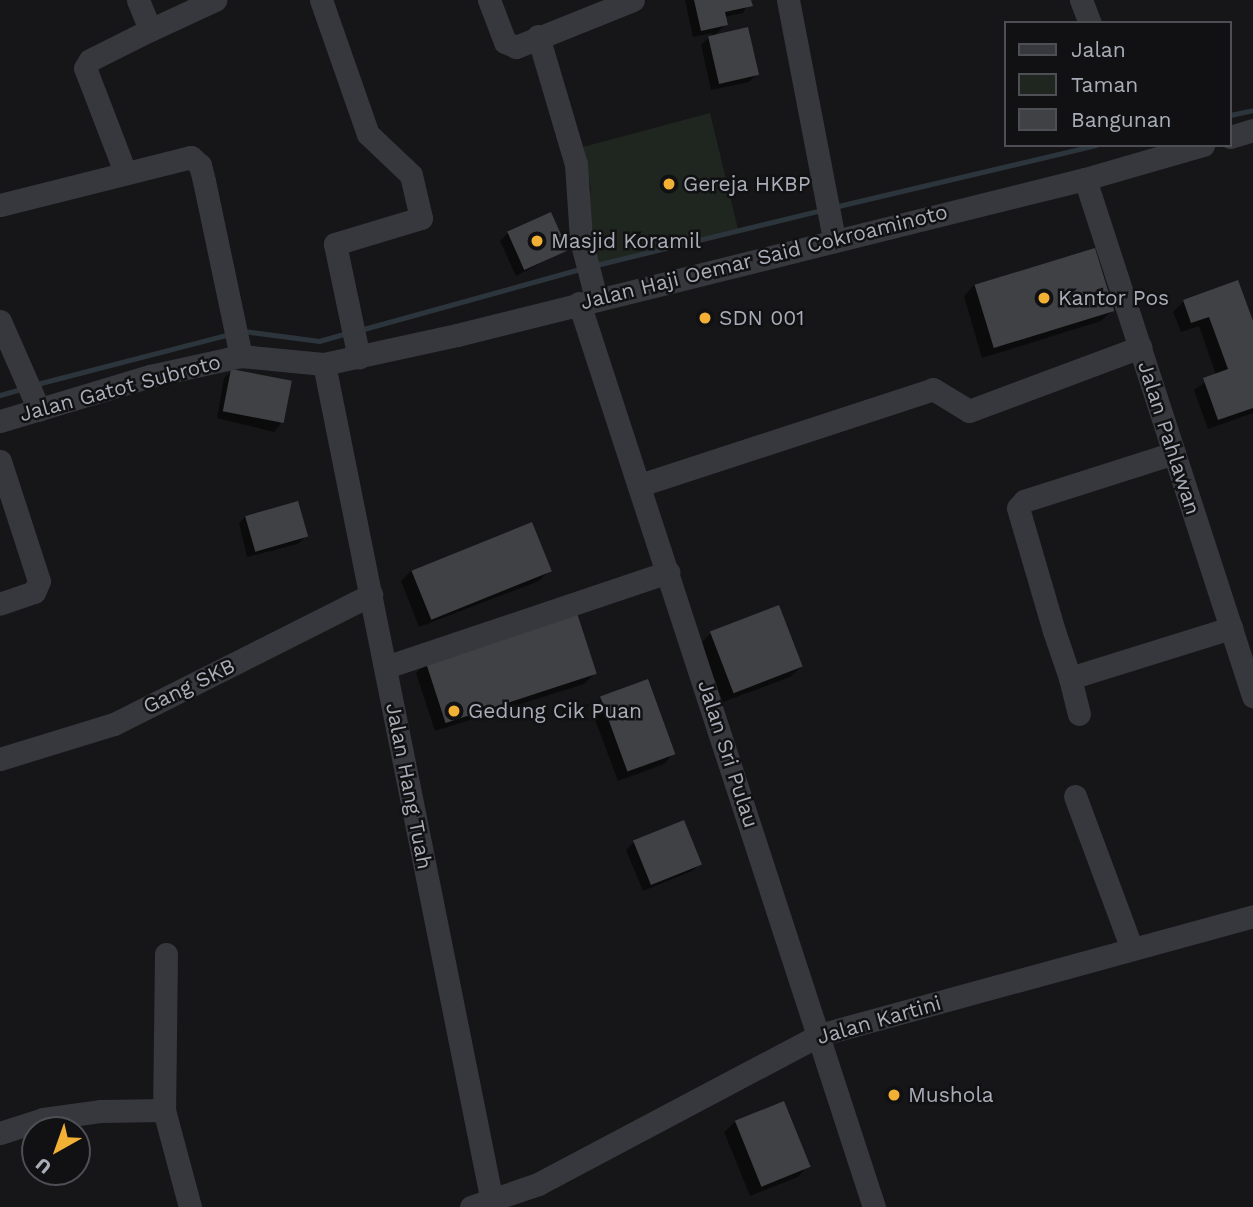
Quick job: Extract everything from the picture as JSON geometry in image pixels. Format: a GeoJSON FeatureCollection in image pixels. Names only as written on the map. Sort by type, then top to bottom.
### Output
{"type":"FeatureCollection","features":[{"type":"Feature","properties":{"kind":"street"},"geometry":{"type":"LineString","coordinates":[[138,0],[150,30]]}},
{"type":"Feature","properties":{"kind":"street"},"geometry":{"type":"LineString","coordinates":[[125,172],[85,68],[90,60],[215,0]]}},
{"type":"Feature","properties":{"kind":"street"},"geometry":{"type":"LineString","coordinates":[[321,0],[368,134],[411,175],[421,218],[335,244],[359,351]]}},
{"type":"Feature","properties":{"kind":"street"},"geometry":{"type":"LineString","coordinates":[[489,0],[509,44],[516,47],[633,0]]}},
{"type":"Feature","properties":{"kind":"street"},"geometry":{"type":"LineString","coordinates":[[788,0],[832,233]]}},
{"type":"Feature","properties":{"kind":"street"},"geometry":{"type":"LineString","coordinates":[[1081,0],[1089,21]]}},
{"type":"Feature","properties":{"kind":"street","name":"Jalan Sri Pulau"},"geometry":{"type":"LineString","coordinates":[[538,36],[576,164],[589,296],[639,485],[874,1207]]}},
{"type":"Feature","properties":{"kind":"street"},"geometry":{"type":"LineString","coordinates":[[1232,136],[1253,130]]}},
{"type":"Feature","properties":{"kind":"street","name":"Jalan Haji Oemar Said Cokroaminoto"},"geometry":{"type":"LineString","coordinates":[[324,364],[359,351],[589,296],[832,233],[1085,179],[1142,153],[1188,147]]}},
{"type":"Feature","properties":{"kind":"street"},"geometry":{"type":"LineString","coordinates":[[0,205],[187,156],[200,165],[238,344]]}},
{"type":"Feature","properties":{"kind":"street","name":"Jalan Pahlawan"},"geometry":{"type":"LineString","coordinates":[[1085,179],[1231,628],[1247,656],[1253,696]]}},
{"type":"Feature","properties":{"kind":"street"},"geometry":{"type":"LineString","coordinates":[[0,321],[27,374],[38,406]]}},
{"type":"Feature","properties":{"kind":"street","name":"Jalan Gatot Subroto"},"geometry":{"type":"LineString","coordinates":[[0,421],[38,406],[150,376],[238,344],[324,364]]}},
{"type":"Feature","properties":{"kind":"street"},"geometry":{"type":"LineString","coordinates":[[639,485],[933,389],[969,411],[1140,347]]}},
{"type":"Feature","properties":{"kind":"street","name":"Jalan Hang Tuah"},"geometry":{"type":"LineString","coordinates":[[324,364],[386,667],[485,1205]]}},
{"type":"Feature","properties":{"kind":"street"},"geometry":{"type":"LineString","coordinates":[[1079,714],[1018,508],[1024,502],[1174,453]]}},
{"type":"Feature","properties":{"kind":"street"},"geometry":{"type":"LineString","coordinates":[[0,461],[39,581],[34,592],[0,604]]}},
{"type":"Feature","properties":{"kind":"street"},"geometry":{"type":"LineString","coordinates":[[386,667],[668,572]]}},
{"type":"Feature","properties":{"kind":"street","name":"Gang SKB"},"geometry":{"type":"LineString","coordinates":[[0,759],[114,724],[371,595]]}},
{"type":"Feature","properties":{"kind":"street"},"geometry":{"type":"LineString","coordinates":[[1070,678],[1231,628]]}},
{"type":"Feature","properties":{"kind":"street"},"geometry":{"type":"LineString","coordinates":[[1075,796],[1132,949]]}},
{"type":"Feature","properties":{"kind":"street","name":"Jalan Kartini"},"geometry":{"type":"LineString","coordinates":[[485,1205],[587,1160],[820,1035],[1253,916]]}},
{"type":"Feature","properties":{"kind":"street"},"geometry":{"type":"LineString","coordinates":[[166,954],[164,1110],[190,1207]]}},
{"type":"Feature","properties":{"kind":"street"},"geometry":{"type":"LineString","coordinates":[[0,1133],[43,1119],[102,1111],[164,1110]]}},
{"type":"Feature","properties":{"kind":"green space"},"geometry":{"type":"Polygon","coordinates":[[[710,113],[738,229],[595,266],[584,236],[591,189],[583,147],[710,113]]]}},
{"type":"Feature","properties":{"kind":"building"},"geometry":{"type":"Polygon","coordinates":[[[694,0],[751,0],[753,6],[725,12],[728,25],[701,31],[694,0]]]}},
{"type":"Feature","properties":{"kind":"building"},"geometry":{"type":"Polygon","coordinates":[[[748,27],[759,75],[719,84],[708,36],[748,27]]]}},
{"type":"Feature","properties":{"kind":"building","name":"Masjid Koramil"},"geometry":{"type":"Polygon","coordinates":[[[551,212],[568,250],[524,270],[507,232],[551,212]]]}},
{"type":"Feature","properties":{"kind":"building","name":"Kantor Pos"},"geometry":{"type":"Polygon","coordinates":[[[1095,248],[1114,311],[994,348],[975,285],[1095,248]]]}},
{"type":"Feature","properties":{"kind":"building"},"geometry":{"type":"Polygon","coordinates":[[[1238,280],[1253,321],[1253,408],[1218,420],[1203,378],[1228,369],[1209,317],[1191,323],[1183,300],[1238,280]]]}},
{"type":"Feature","properties":{"kind":"building"},"geometry":{"type":"Polygon","coordinates":[[[231,369],[292,381],[284,423],[223,411],[231,369]]]}},
{"type":"Feature","properties":{"kind":"building"},"geometry":{"type":"Polygon","coordinates":[[[298,501],[308,537],[255,552],[245,516],[298,501]]]}},
{"type":"Feature","properties":{"kind":"building"},"geometry":{"type":"Polygon","coordinates":[[[532,522],[552,571],[431,620],[411,571],[532,522]]]}},
{"type":"Feature","properties":{"kind":"building"},"geometry":{"type":"Polygon","coordinates":[[[779,605],[803,667],[734,693],[710,632],[779,605]]]}},
{"type":"Feature","properties":{"kind":"building"},"geometry":{"type":"Polygon","coordinates":[[[577,613],[597,674],[446,723],[426,662],[577,613]]]}},
{"type":"Feature","properties":{"kind":"building"},"geometry":{"type":"Polygon","coordinates":[[[648,679],[675,754],[627,772],[600,696],[648,679]]]}},
{"type":"Feature","properties":{"kind":"building"},"geometry":{"type":"Polygon","coordinates":[[[684,820],[702,865],[651,885],[633,841],[684,820]]]}},
{"type":"Feature","properties":{"kind":"building"},"geometry":{"type":"Polygon","coordinates":[[[784,1101],[811,1167],[761,1187],[735,1121],[784,1101]]]}},
{"type":"Feature","properties":{"kind":"waterway"},"geometry":{"type":"LineString","coordinates":[[1232,115],[1253,110]]}},
{"type":"Feature","properties":{"kind":"waterway"},"geometry":{"type":"LineString","coordinates":[[834,207],[1088,147]]}},
{"type":"Feature","properties":{"kind":"waterway"},"geometry":{"type":"LineString","coordinates":[[592,266],[821,210]]}},
{"type":"Feature","properties":{"kind":"waterway"},"geometry":{"type":"LineString","coordinates":[[360,330],[583,268]]}},
{"type":"Feature","properties":{"kind":"waterway"},"geometry":{"type":"LineString","coordinates":[[243,331],[319,341],[347,333]]}},
{"type":"Feature","properties":{"kind":"waterway"},"geometry":{"type":"LineString","coordinates":[[33,385],[230,334]]}},
{"type":"Feature","properties":{"kind":"waterway"},"geometry":{"type":"LineString","coordinates":[[0,395],[24,388]]}},
{"type":"Feature","properties":{"kind":"place","name":"Gereja HKBP"},"geometry":{"type":"Point","coordinates":[669,184]}},
{"type":"Feature","properties":{"kind":"place","name":"Masjid Koramil"},"geometry":{"type":"Point","coordinates":[537,241]}},
{"type":"Feature","properties":{"kind":"place","name":"Kantor Pos"},"geometry":{"type":"Point","coordinates":[1044,298]}},
{"type":"Feature","properties":{"kind":"place","name":"SDN 001"},"geometry":{"type":"Point","coordinates":[705,318]}},
{"type":"Feature","properties":{"kind":"place","name":"Gedung Cik Puan"},"geometry":{"type":"Point","coordinates":[454,711]}},
{"type":"Feature","properties":{"kind":"place","name":"Mushola"},"geometry":{"type":"Point","coordinates":[894,1095]}}]}
